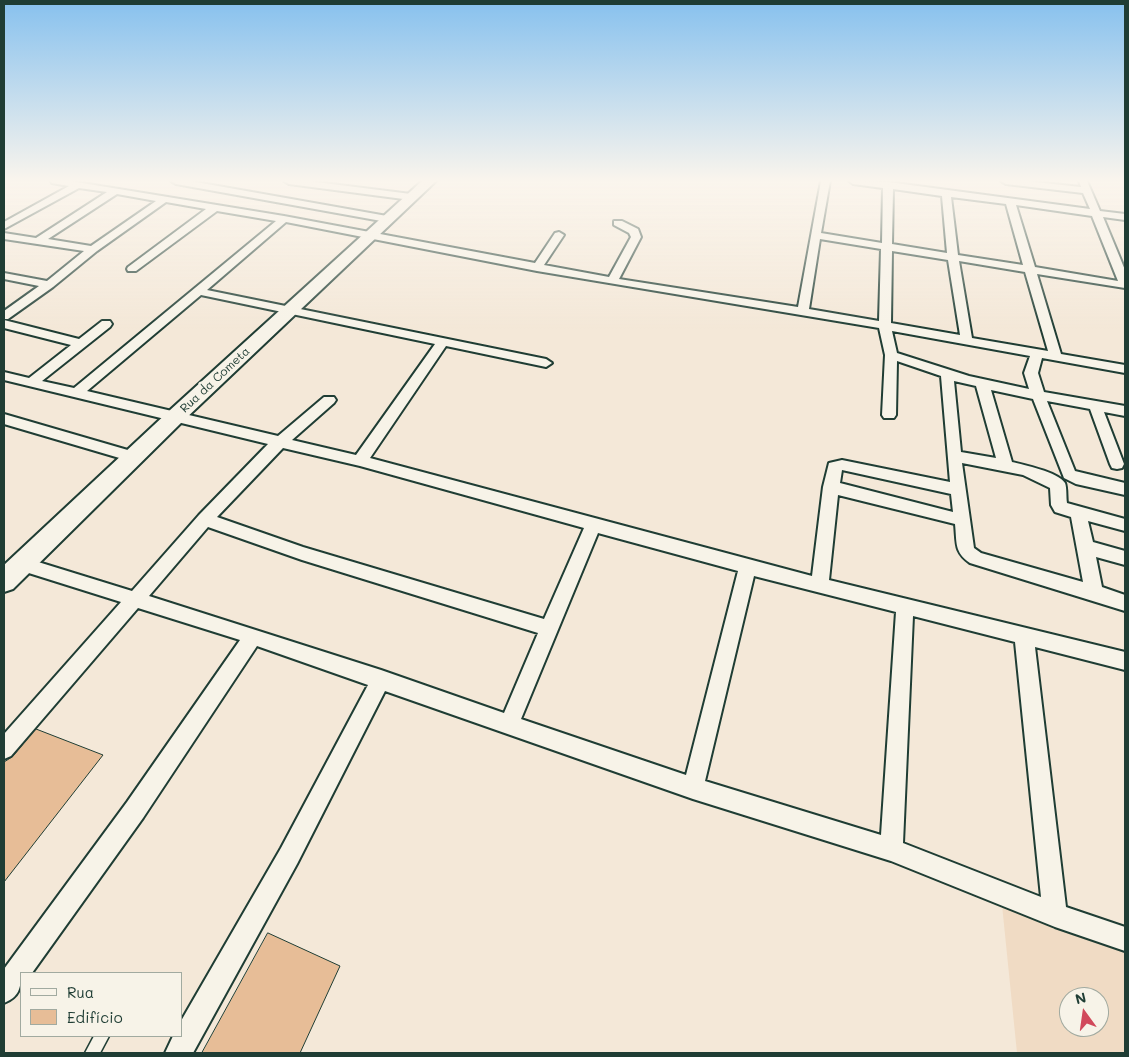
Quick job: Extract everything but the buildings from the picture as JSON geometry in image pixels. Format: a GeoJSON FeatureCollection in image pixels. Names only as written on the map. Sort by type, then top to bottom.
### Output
{"type":"FeatureCollection","features":[{"type":"Feature","properties":{"kind":"street"},"geometry":{"type":"LineString","coordinates":[[38,241],[55,230]]}},
{"type":"Feature","properties":{"kind":"street"},"geometry":{"type":"LineString","coordinates":[[4,316],[49,285],[120,230]]}},
{"type":"Feature","properties":{"kind":"street"},"geometry":{"type":"LineString","coordinates":[[132,269],[184,230]]}},
{"type":"Feature","properties":{"kind":"street"},"geometry":{"type":"LineString","coordinates":[[76,394],[270,230]]}},
{"type":"Feature","properties":{"kind":"street"},"geometry":{"type":"LineString","coordinates":[[344,230],[537,268],[803,311],[966,342],[1125,369]]}},
{"type":"Feature","properties":{"kind":"street","name":"Rua da Cometa"},"geometry":{"type":"LineString","coordinates":[[4,581],[176,416],[292,310],[374,230]]}},
{"type":"Feature","properties":{"kind":"street"},"geometry":{"type":"LineString","coordinates":[[612,281],[636,237],[633,230]]}},
{"type":"Feature","properties":{"kind":"street"},"geometry":{"type":"LineString","coordinates":[[803,311],[816,230]]}},
{"type":"Feature","properties":{"kind":"street"},"geometry":{"type":"LineString","coordinates":[[887,230],[885,326],[891,355],[889,415]]}},
{"type":"Feature","properties":{"kind":"street"},"geometry":{"type":"LineString","coordinates":[[951,230],[966,342]]}},
{"type":"Feature","properties":{"kind":"street"},"geometry":{"type":"LineString","coordinates":[[1018,230],[1056,357]]}},
{"type":"Feature","properties":{"kind":"street"},"geometry":{"type":"LineString","coordinates":[[1103,230],[1125,284]]}},
{"type":"Feature","properties":{"kind":"street"},"geometry":{"type":"LineString","coordinates":[[537,268],[559,235]]}},
{"type":"Feature","properties":{"kind":"street"},"geometry":{"type":"LineString","coordinates":[[815,235],[1125,284]]}},
{"type":"Feature","properties":{"kind":"street"},"geometry":{"type":"LineString","coordinates":[[4,236],[93,249]]}},
{"type":"Feature","properties":{"kind":"street"},"geometry":{"type":"LineString","coordinates":[[4,276],[49,285]]}},
{"type":"Feature","properties":{"kind":"street"},"geometry":{"type":"LineString","coordinates":[[198,291],[546,363]]}},
{"type":"Feature","properties":{"kind":"street"},"geometry":{"type":"LineString","coordinates":[[4,324],[82,344]]}},
{"type":"Feature","properties":{"kind":"street"},"geometry":{"type":"LineString","coordinates":[[31,384],[106,324]]}},
{"type":"Feature","properties":{"kind":"street"},"geometry":{"type":"LineString","coordinates":[[360,461],[443,341]]}},
{"type":"Feature","properties":{"kind":"street"},"geometry":{"type":"LineString","coordinates":[[1037,354],[1031,373],[1071,476],[1125,489]]}},
{"type":"Feature","properties":{"kind":"street"},"geometry":{"type":"LineString","coordinates":[[891,355],[918,362],[947,374],[982,383],[1125,411]]}},
{"type":"Feature","properties":{"kind":"street"},"geometry":{"type":"LineString","coordinates":[[947,374],[954,456],[966,551],[970,555],[1125,603]]}},
{"type":"Feature","properties":{"kind":"street"},"geometry":{"type":"LineString","coordinates":[[4,376],[31,384],[176,416],[360,461],[748,567],[1125,661]]}},
{"type":"Feature","properties":{"kind":"street"},"geometry":{"type":"LineString","coordinates":[[982,383],[1006,467]]}},
{"type":"Feature","properties":{"kind":"street"},"geometry":{"type":"LineString","coordinates":[[4,749],[205,519],[261,460],[329,400]]}},
{"type":"Feature","properties":{"kind":"street"},"geometry":{"type":"LineString","coordinates":[[1096,405],[1117,464]]}},
{"type":"Feature","properties":{"kind":"street"},"geometry":{"type":"LineString","coordinates":[[4,420],[133,457]]}},
{"type":"Feature","properties":{"kind":"street"},"geometry":{"type":"LineString","coordinates":[[954,456],[1052,479],[1058,485],[1059,505],[1061,508],[1125,525]]}},
{"type":"Feature","properties":{"kind":"street"},"geometry":{"type":"LineString","coordinates":[[820,584],[834,467],[842,465],[958,490]]}},
{"type":"Feature","properties":{"kind":"street"},"geometry":{"type":"LineString","coordinates":[[831,487],[962,520]]}},
{"type":"Feature","properties":{"kind":"street"},"geometry":{"type":"LineString","coordinates":[[1078,513],[1094,592]]}},
{"type":"Feature","properties":{"kind":"street"},"geometry":{"type":"LineString","coordinates":[[205,519],[311,556],[550,629]]}},
{"type":"Feature","properties":{"kind":"street"},"geometry":{"type":"LineString","coordinates":[[509,724],[593,526]]}},
{"type":"Feature","properties":{"kind":"street"},"geometry":{"type":"LineString","coordinates":[[1086,547],[1125,558]]}},
{"type":"Feature","properties":{"kind":"street"},"geometry":{"type":"LineString","coordinates":[[22,564],[253,636],[693,788],[891,850],[1054,915],[1125,939]]}},
{"type":"Feature","properties":{"kind":"street"},"geometry":{"type":"LineString","coordinates":[[693,788],[748,567]]}},
{"type":"Feature","properties":{"kind":"street"},"geometry":{"type":"LineString","coordinates":[[891,850],[905,605]]}},
{"type":"Feature","properties":{"kind":"street"},"geometry":{"type":"LineString","coordinates":[[1024,635],[1054,915]]}},
{"type":"Feature","properties":{"kind":"street"},"geometry":{"type":"LineString","coordinates":[[4,990],[135,810],[253,636]]}},
{"type":"Feature","properties":{"kind":"street"},"geometry":{"type":"LineString","coordinates":[[178,1053],[289,856],[381,679]]}},
{"type":"Feature","properties":{"kind":"lane"},"geometry":{"type":"LineString","coordinates":[[92,1053],[101,1037]]}},
{"type":"Feature","properties":{"kind":"shaded area"},"geometry":{"type":"Polygon","coordinates":[[[1002,905],[1125,948],[1125,1053],[1017,1053],[1002,905]]]}}]}
